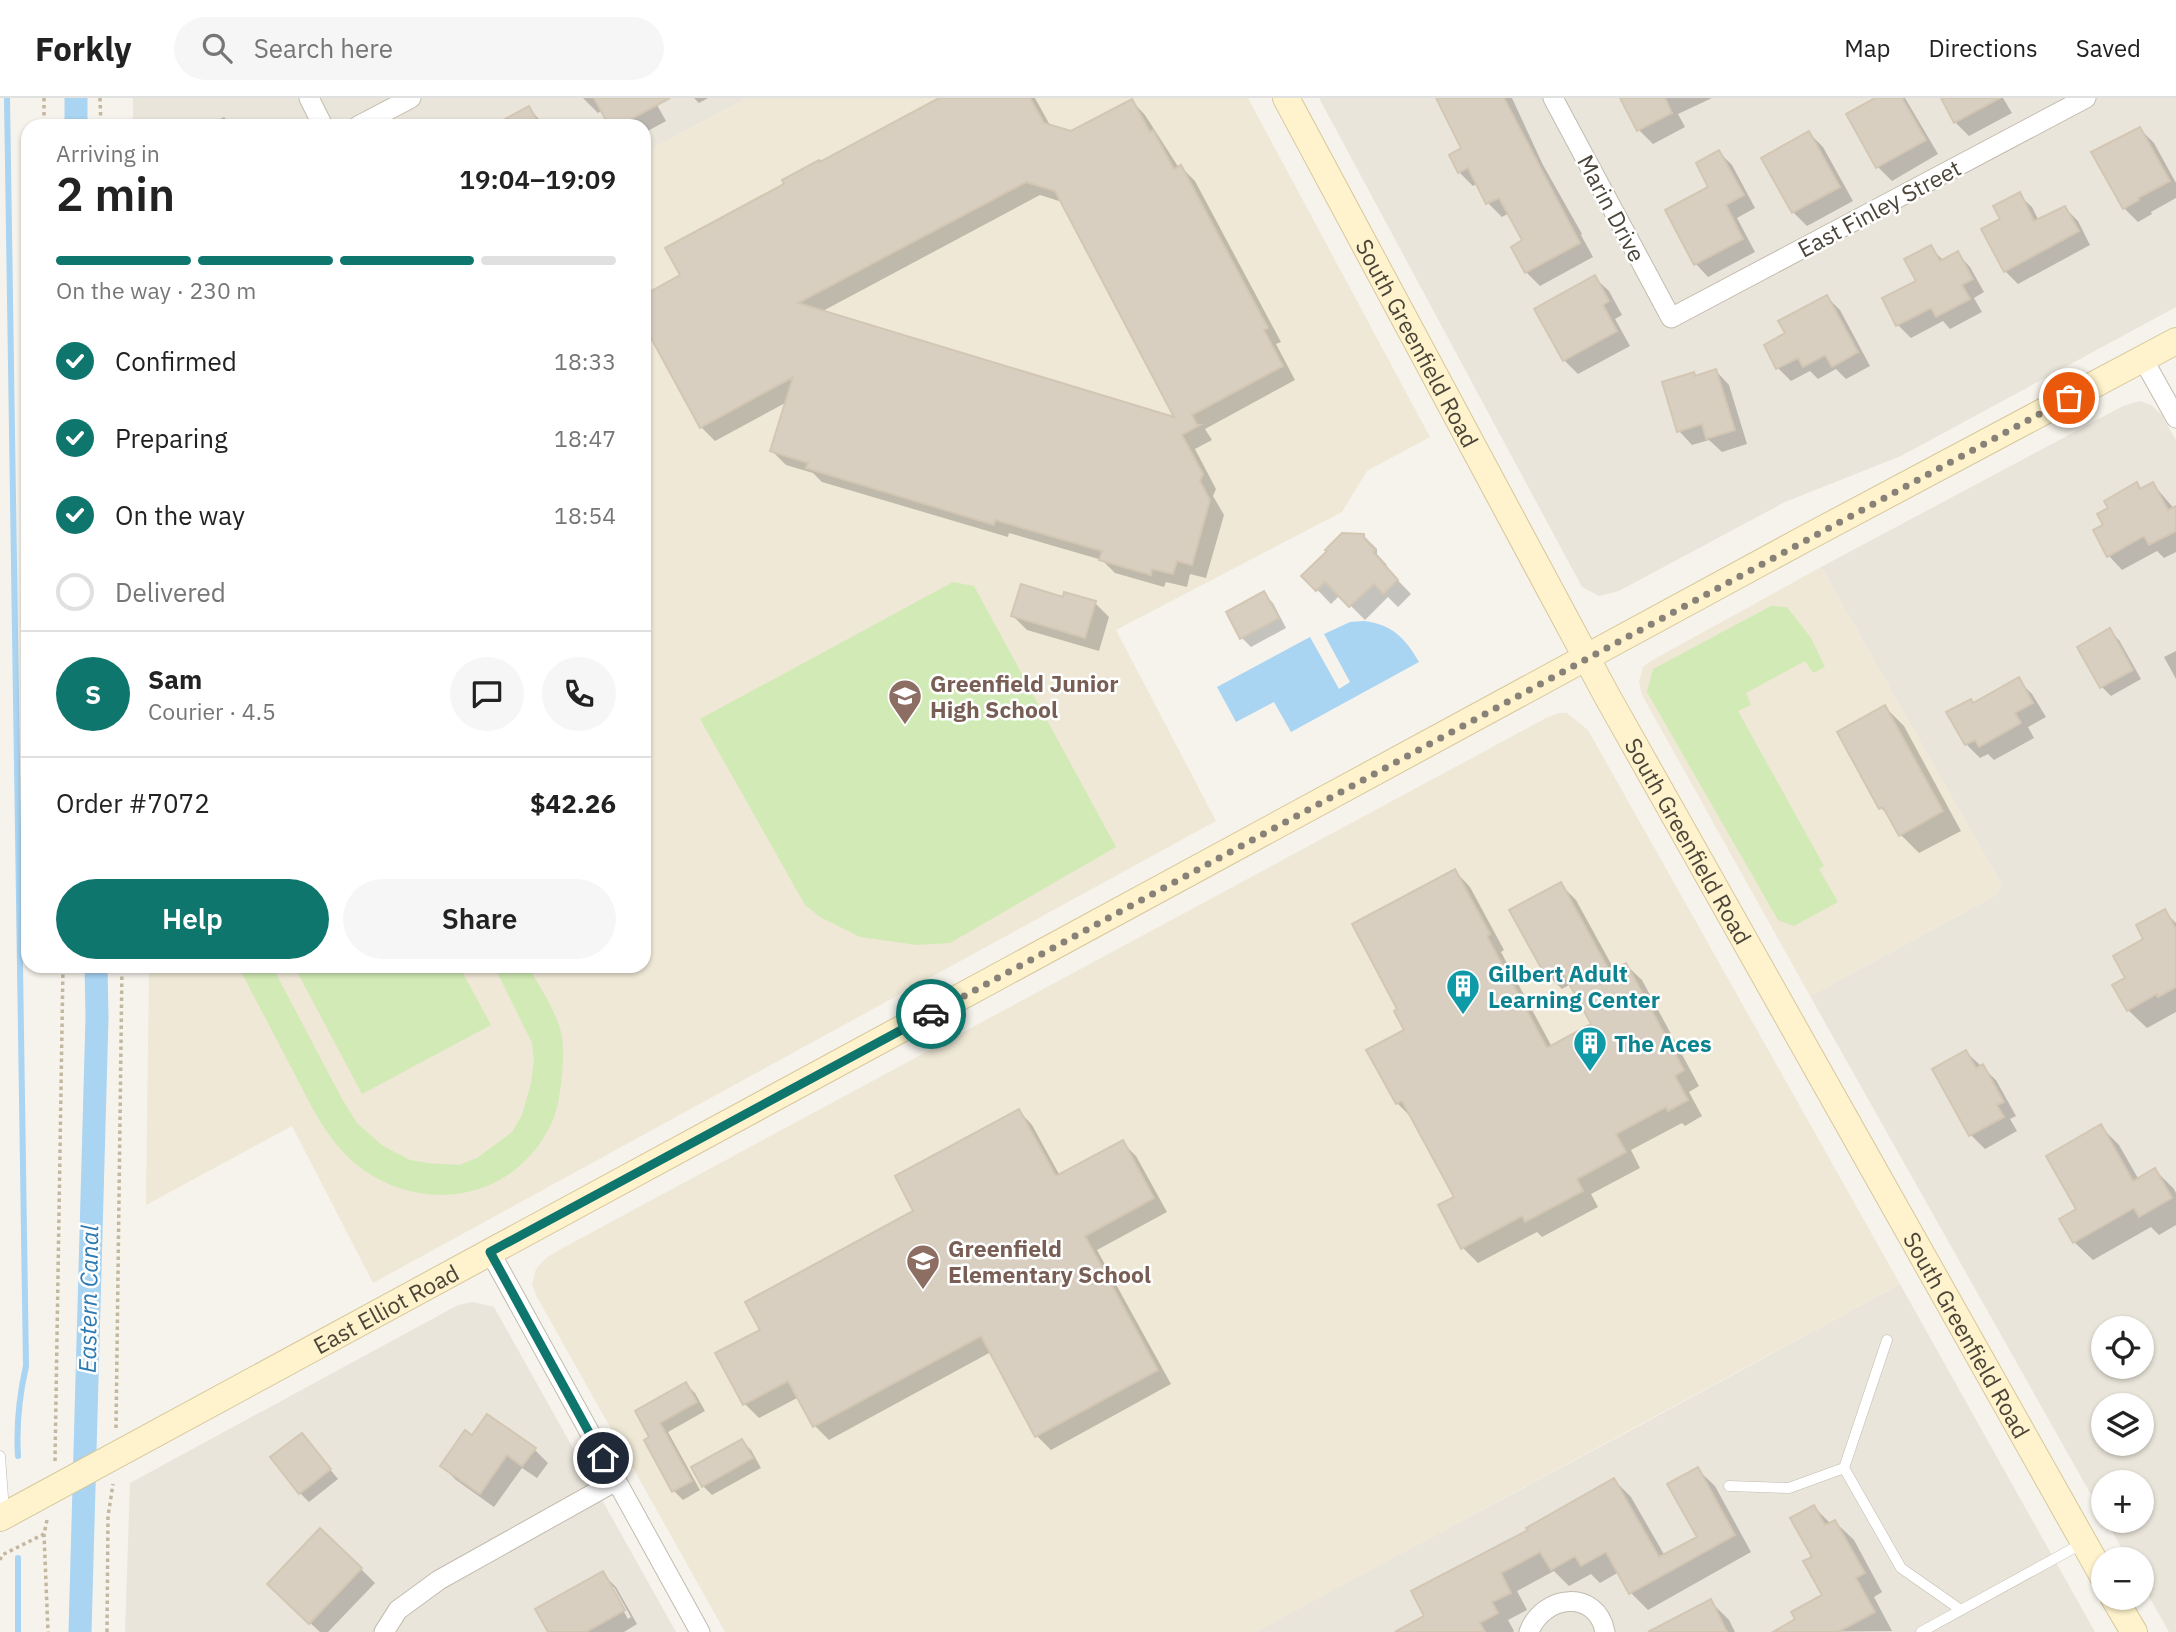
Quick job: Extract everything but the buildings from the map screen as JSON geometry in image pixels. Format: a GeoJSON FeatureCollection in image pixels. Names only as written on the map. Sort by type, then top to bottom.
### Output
{"type":"FeatureCollection","features":[{"type":"Feature","properties":{"kind":"main road","name":"South Greenfield Road"},"geometry":{"type":"LineString","coordinates":[[1286,98],[1587,659],[2091,1555]]}},
{"type":"Feature","properties":{"kind":"main road","name":"East Elliot Road"},"geometry":{"type":"LineString","coordinates":[[2,1517],[1587,659],[1798,542],[2176,341]]}},
{"type":"Feature","properties":{"kind":"main road"},"geometry":{"type":"LineString","coordinates":[[2122,1610],[2134,1632]]}},
{"type":"Feature","properties":{"kind":"street"},"geometry":{"type":"LineString","coordinates":[[309,98],[320,119]]}},
{"type":"Feature","properties":{"kind":"street"},"geometry":{"type":"LineString","coordinates":[[371,119],[411,98]]}},
{"type":"Feature","properties":{"kind":"street","name":"Marin Drive"},"geometry":{"type":"LineString","coordinates":[[1553,98],[1671,318]]}},
{"type":"Feature","properties":{"kind":"street","name":"East Finley Street"},"geometry":{"type":"LineString","coordinates":[[1671,318],[2086,98]]}},
{"type":"Feature","properties":{"kind":"street"},"geometry":{"type":"LineString","coordinates":[[2143,359],[2176,418]]}},
{"type":"Feature","properties":{"kind":"street"},"geometry":{"type":"LineString","coordinates":[[490,1252],[700,1632]]}},
{"type":"Feature","properties":{"kind":"street"},"geometry":{"type":"LineString","coordinates":[[384,1632],[398,1610],[439,1580],[616,1481]]}},
{"type":"Feature","properties":{"kind":"street"},"geometry":{"type":"LineString","coordinates":[[1529,1632],[1540,1612],[1562,1601],[1588,1606],[1598,1615],[1605,1632]]}},
{"type":"Feature","properties":{"kind":"lane"},"geometry":{"type":"LineString","coordinates":[[1887,1340],[1844,1468],[1901,1568],[1961,1610]]}},
{"type":"Feature","properties":{"kind":"lane"},"geometry":{"type":"LineString","coordinates":[[0,1456],[2,1517]]}},
{"type":"Feature","properties":{"kind":"lane"},"geometry":{"type":"LineString","coordinates":[[1729,1486],[1789,1488],[1844,1468]]}},
{"type":"Feature","properties":{"kind":"lane"},"geometry":{"type":"LineString","coordinates":[[1921,1632],[2084,1543]]}},
{"type":"Feature","properties":{"kind":"path"},"geometry":{"type":"LineString","coordinates":[[44,98],[44,119]]}},
{"type":"Feature","properties":{"kind":"path"},"geometry":{"type":"LineString","coordinates":[[100,98],[101,119]]}},
{"type":"Feature","properties":{"kind":"path"},"geometry":{"type":"LineString","coordinates":[[48,1632],[44,1534],[60,1485],[63,973]]}},
{"type":"Feature","properties":{"kind":"path"},"geometry":{"type":"LineString","coordinates":[[107,1632],[110,1457],[115,1398],[122,973]]}},
{"type":"Feature","properties":{"kind":"path"},"geometry":{"type":"LineString","coordinates":[[0,1560],[2,1555],[44,1534]]}},
{"type":"Feature","properties":{"kind":"shaded area"},"geometry":{"type":"Polygon","coordinates":[[[133,98],[747,98],[651,149],[651,119],[133,119],[133,98]]]}},
{"type":"Feature","properties":{"kind":"shaded area","name":"Greenfield Junior High School"},"geometry":{"type":"Polygon","coordinates":[[[747,98],[1248,98],[1430,437],[1367,471],[1342,512],[1116,630],[1216,821],[373,1283],[292,1126],[146,1205],[149,973],[651,973],[651,149],[747,98]]]}},
{"type":"Feature","properties":{"kind":"shaded area"},"geometry":{"type":"Polygon","coordinates":[[[1319,98],[2176,98],[2176,307],[1901,456],[1785,502],[1619,591],[1599,596],[1582,587],[1319,98]]]}},
{"type":"Feature","properties":{"kind":"shaded area"},"geometry":{"type":"Polygon","coordinates":[[[2140,401],[2151,405],[2161,414],[2176,440],[2176,1632],[2169,1632],[2154,1605],[2154,1547],[2121,1547],[2113,1533],[2154,1533],[2154,1470],[2091,1470],[2091,1495],[1810,996],[1996,895],[2001,884],[1821,567],[2123,406],[2140,401]]]}},
{"type":"Feature","properties":{"kind":"shaded area"},"geometry":{"type":"Polygon","coordinates":[[[1821,567],[2001,884],[1996,895],[1810,996],[1642,695],[1639,682],[1643,667],[1649,662],[1821,567]]]}},
{"type":"Feature","properties":{"kind":"shaded area"},"geometry":{"type":"Polygon","coordinates":[[[1559,713],[1567,713],[1588,730],[1900,1284],[1256,1632],[725,1632],[537,1297],[532,1285],[536,1269],[546,1258],[559,1250],[1559,713]]]}},
{"type":"Feature","properties":{"kind":"shaded area"},"geometry":{"type":"Polygon","coordinates":[[[1900,1284],[2095,1632],[1254,1632],[1626,1433],[1900,1284]]]}},
{"type":"Feature","properties":{"kind":"shaded area"},"geometry":{"type":"Polygon","coordinates":[[[473,1302],[494,1307],[676,1632],[125,1632],[130,1483],[458,1305],[473,1302]]]}},
{"type":"Feature","properties":{"kind":"green space"},"geometry":{"type":"Polygon","coordinates":[[[953,582],[974,586],[1116,847],[950,943],[917,945],[860,937],[820,917],[805,905],[700,719],[953,582]]]}},
{"type":"Feature","properties":{"kind":"green space"},"geometry":{"type":"Polygon","coordinates":[[[1771,606],[1787,607],[1811,638],[1825,667],[1813,673],[1805,661],[1746,693],[1751,705],[1738,711],[1824,866],[1819,869],[1838,902],[1794,926],[1778,920],[1647,692],[1653,669],[1771,606]]]}},
{"type":"Feature","properties":{"kind":"green space"},"geometry":{"type":"Polygon","coordinates":[[[242,973],[276,973],[357,1123],[383,1146],[410,1160],[459,1165],[477,1158],[512,1132],[522,1115],[531,1083],[534,1061],[532,1043],[497,973],[532,973],[560,1028],[563,1056],[560,1088],[556,1110],[548,1130],[531,1154],[511,1173],[487,1186],[461,1193],[435,1195],[382,1181],[346,1155],[312,1108],[242,973]]]}},
{"type":"Feature","properties":{"kind":"green space"},"geometry":{"type":"Polygon","coordinates":[[[298,973],[463,973],[491,1025],[362,1094],[298,973]]]}},
{"type":"Feature","properties":{"kind":"water"},"geometry":{"type":"Polygon","coordinates":[[[1364,621],[1383,625],[1397,634],[1419,662],[1291,732],[1274,702],[1236,722],[1217,687],[1310,637],[1339,689],[1350,682],[1324,634],[1350,622],[1364,621]]]}},
{"type":"Feature","properties":{"kind":"waterway"},"geometry":{"type":"LineString","coordinates":[[7,98],[26,1366],[17,1433],[18,1456]]}},
{"type":"Feature","properties":{"kind":"waterway","name":"Eastern Canal"},"geometry":{"type":"LineString","coordinates":[[76,98],[76,119]]}},
{"type":"Feature","properties":{"kind":"waterway","name":"Eastern Canal"},"geometry":{"type":"LineString","coordinates":[[80,1632],[96,973]]}},
{"type":"Feature","properties":{"kind":"waterway"},"geometry":{"type":"LineString","coordinates":[[18,1558],[18,1632]]}},
{"type":"Feature","properties":{"kind":"way so far"},"geometry":{"type":"LineString","coordinates":[[931,1014],[2069,398]]}},
{"type":"Feature","properties":{"kind":"place","name":"Greenfield Junior High School"},"geometry":{"type":"Point","coordinates":[905,726]}},
{"type":"Feature","properties":{"kind":"place","name":"Gilbert Adult Learning Center"},"geometry":{"type":"Point","coordinates":[1463,1016]}},
{"type":"Feature","properties":{"kind":"place","name":"The Aces"},"geometry":{"type":"Point","coordinates":[1590,1073]}},
{"type":"Feature","properties":{"kind":"place","name":"Greenfield Elementary School"},"geometry":{"type":"Point","coordinates":[923,1291]}},
{"type":"Feature","properties":{"kind":"route"},"geometry":{"type":"LineString","coordinates":[[603,1458],[490,1252],[931,1014]]}}]}
